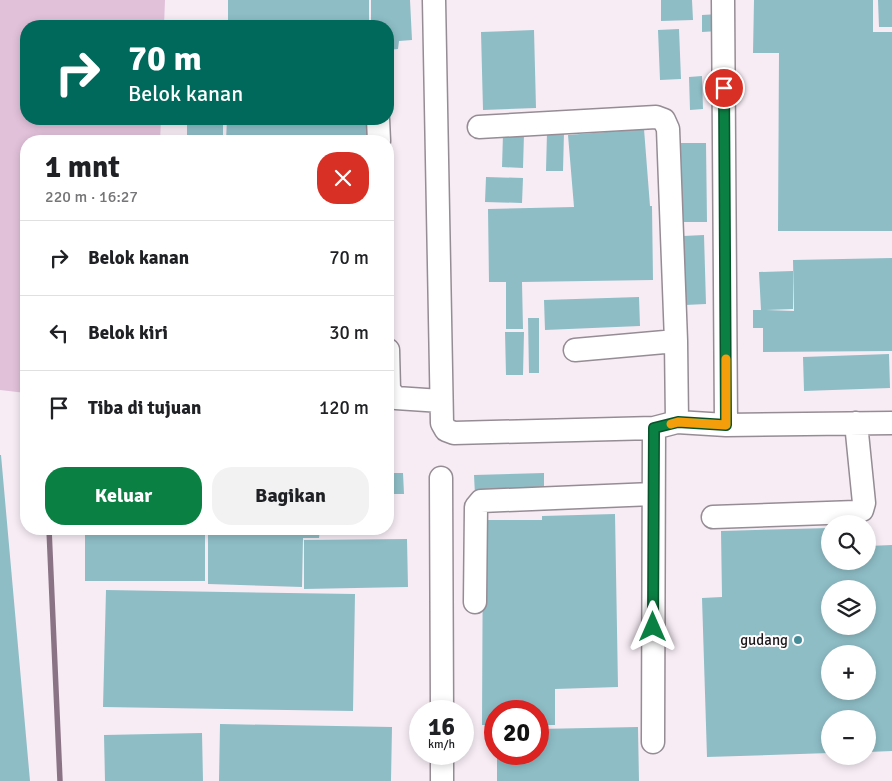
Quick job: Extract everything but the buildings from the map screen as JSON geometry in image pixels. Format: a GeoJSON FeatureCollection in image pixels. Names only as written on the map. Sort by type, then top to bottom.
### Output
{"type":"FeatureCollection","features":[{"type":"Feature","properties":{"kind":"street"},"geometry":{"type":"LineString","coordinates":[[434,0],[441,401],[442,423],[446,430],[454,433],[654,428],[678,422],[726,425],[892,423]]}},
{"type":"Feature","properties":{"kind":"street"},"geometry":{"type":"LineString","coordinates":[[723,0],[726,425]]}},
{"type":"Feature","properties":{"kind":"street"},"geometry":{"type":"LineString","coordinates":[[479,127],[656,117],[664,120],[668,129],[678,422]]}},
{"type":"Feature","properties":{"kind":"street"},"geometry":{"type":"LineString","coordinates":[[575,350],[676,341]]}},
{"type":"Feature","properties":{"kind":"street"},"geometry":{"type":"LineString","coordinates":[[394,396],[396,398],[441,401]]}},
{"type":"Feature","properties":{"kind":"street"},"geometry":{"type":"LineString","coordinates":[[713,517],[856,512],[862,510],[864,503],[856,423]]}},
{"type":"Feature","properties":{"kind":"street"},"geometry":{"type":"LineString","coordinates":[[652,742],[654,428]]}},
{"type":"Feature","properties":{"kind":"street"},"geometry":{"type":"LineString","coordinates":[[441,478],[442,700]]}},
{"type":"Feature","properties":{"kind":"street"},"geometry":{"type":"LineString","coordinates":[[475,602],[476,507],[481,501],[653,494]]}},
{"type":"Feature","properties":{"kind":"street"},"geometry":{"type":"LineString","coordinates":[[442,765],[442,781]]}},
{"type":"Feature","properties":{"kind":"shaded area"},"geometry":{"type":"Polygon","coordinates":[[[0,0],[165,0],[164,20],[20,20],[20,125],[161,125],[160,135],[20,135],[20,392],[0,390],[0,0]]]}},
{"type":"Feature","properties":{"kind":"waterway"},"geometry":{"type":"LineString","coordinates":[[49,535],[60,781]]}},
{"type":"Feature","properties":{"kind":"slow traffic"},"geometry":{"type":"LineString","coordinates":[[671,424],[678,422],[726,425],[726,359]]}},
{"type":"Feature","properties":{"kind":"place","name":"gudang"},"geometry":{"type":"Point","coordinates":[798,640]}},
{"type":"Feature","properties":{"kind":"route"},"geometry":{"type":"LineString","coordinates":[[653,627],[654,428],[678,422],[726,425],[724,88]]}}]}
